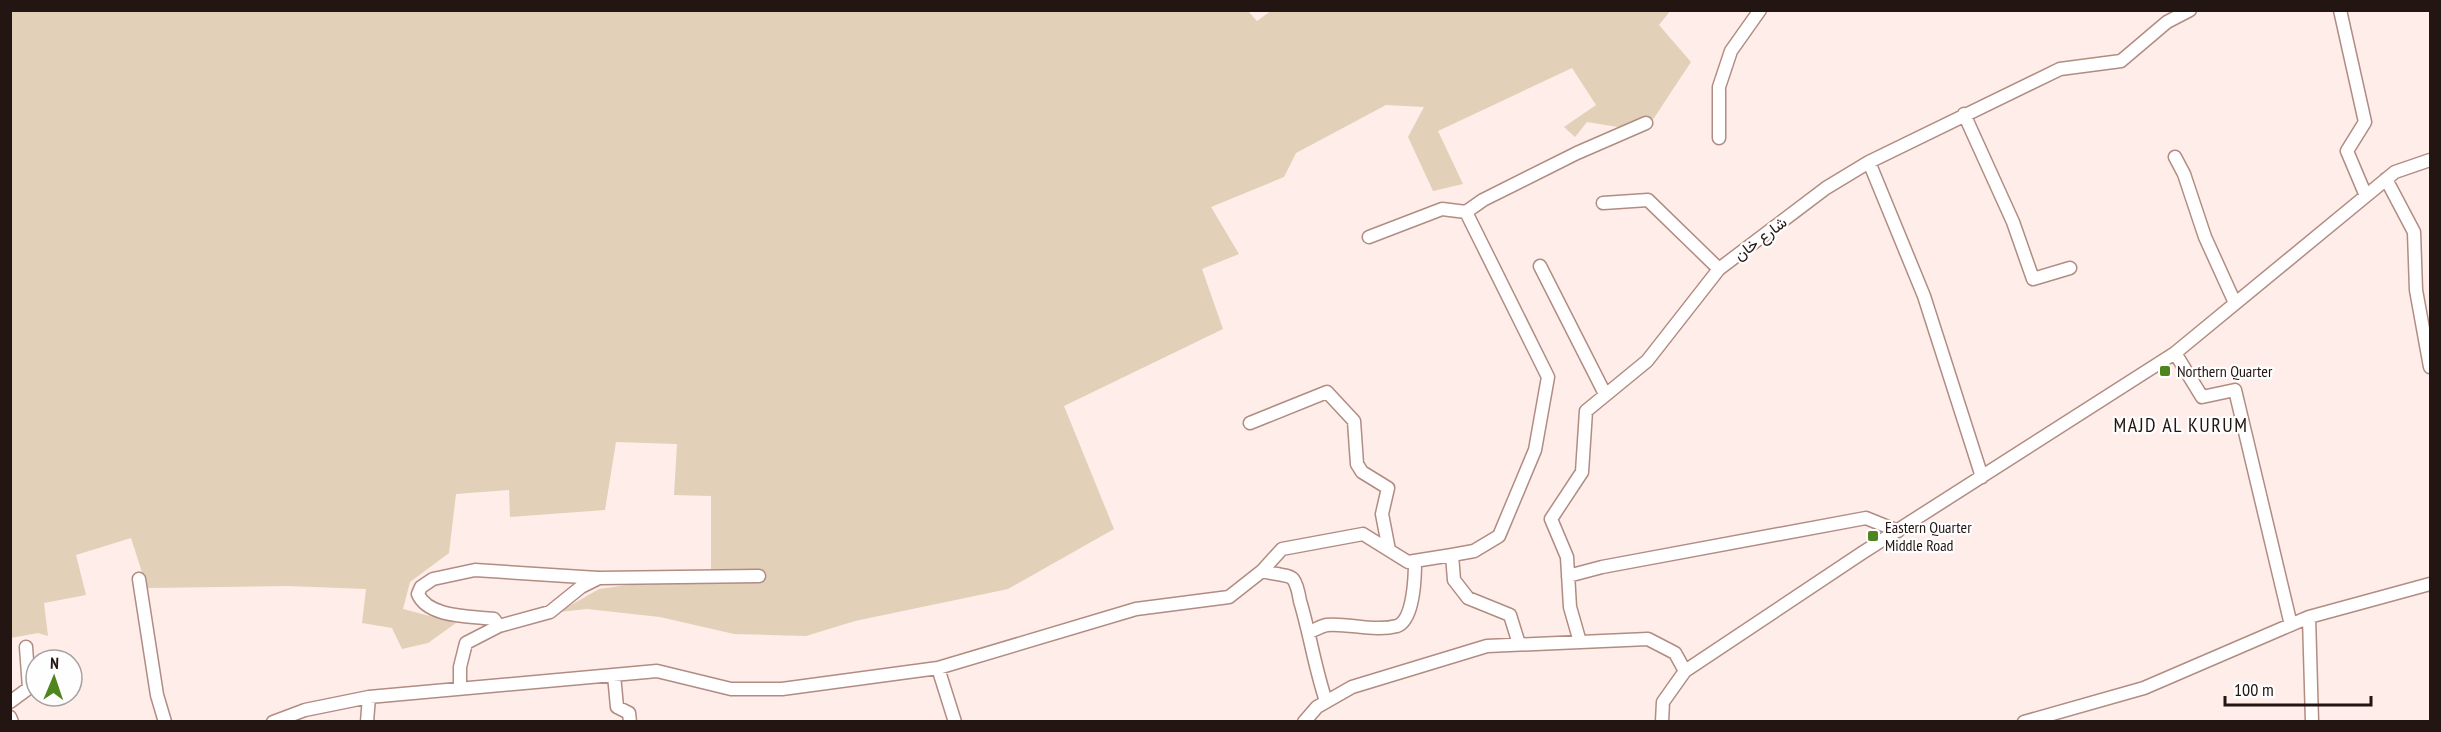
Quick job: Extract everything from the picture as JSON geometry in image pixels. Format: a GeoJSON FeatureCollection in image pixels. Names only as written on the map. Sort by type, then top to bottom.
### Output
{"type":"FeatureCollection","features":[{"type":"Feature","properties":{"kind":"street"},"geometry":{"type":"LineString","coordinates":[[1719,138],[1719,87],[1731,51],[1760,10]]}},
{"type":"Feature","properties":{"kind":"street","name":"شارع خان"},"geometry":{"type":"LineString","coordinates":[[1580,642],[1570,607],[1567,557],[1551,519],[1582,472],[1586,411],[1647,361],[1719,269],[1826,188],[1869,162],[2060,69],[2121,61],[2167,22],[2190,10]]}},
{"type":"Feature","properties":{"kind":"street"},"geometry":{"type":"LineString","coordinates":[[2340,10],[2365,122],[2347,151],[2366,196]]}},
{"type":"Feature","properties":{"kind":"street"},"geometry":{"type":"LineString","coordinates":[[1964,114],[2013,222],[2033,279],[2070,268]]}},
{"type":"Feature","properties":{"kind":"street"},"geometry":{"type":"LineString","coordinates":[[1369,237],[1442,209],[1466,212],[1483,200],[1525,179],[1646,123]]}},
{"type":"Feature","properties":{"kind":"street"},"geometry":{"type":"LineString","coordinates":[[2175,157],[2184,174],[2205,237],[2235,303]]}},
{"type":"Feature","properties":{"kind":"street"},"geometry":{"type":"LineString","coordinates":[[1662,722],[1663,702],[1685,671],[2175,353],[2395,172],[2430,160]]}},
{"type":"Feature","properties":{"kind":"street"},"geometry":{"type":"LineString","coordinates":[[1869,162],[1924,296],[1982,477]]}},
{"type":"Feature","properties":{"kind":"street"},"geometry":{"type":"LineString","coordinates":[[2386,179],[2414,232],[2416,290],[2430,368]]}},
{"type":"Feature","properties":{"kind":"street"},"geometry":{"type":"LineString","coordinates":[[1603,203],[1648,200],[1719,269]]}},
{"type":"Feature","properties":{"kind":"street"},"geometry":{"type":"LineString","coordinates":[[273,722],[305,710],[369,697],[657,671],[731,688],[782,689],[938,668],[1136,609],[1229,597],[1262,572],[1282,549],[1363,534],[1408,562],[1474,551],[1499,536],[1535,450],[1548,377],[1466,212]]}},
{"type":"Feature","properties":{"kind":"street"},"geometry":{"type":"LineString","coordinates":[[1540,266],[1605,394]]}},
{"type":"Feature","properties":{"kind":"street"},"geometry":{"type":"LineString","coordinates":[[2175,353],[2202,397],[2235,390],[2291,625]]}},
{"type":"Feature","properties":{"kind":"street"},"geometry":{"type":"LineString","coordinates":[[1250,423],[1327,392],[1354,421],[1357,464],[1362,472],[1388,488],[1382,514],[1389,550]]}},
{"type":"Feature","properties":{"kind":"street"},"geometry":{"type":"LineString","coordinates":[[1568,576],[1602,567],[1866,518],[1898,531]]}},
{"type":"Feature","properties":{"kind":"street"},"geometry":{"type":"LineString","coordinates":[[1452,555],[1454,580],[1468,598],[1510,615],[1519,644]]}},
{"type":"Feature","properties":{"kind":"street"},"geometry":{"type":"LineString","coordinates":[[1309,632],[1325,626],[1383,627],[1398,626],[1404,622],[1413,595],[1415,561]]}},
{"type":"Feature","properties":{"kind":"street"},"geometry":{"type":"LineString","coordinates":[[499,626],[494,619],[438,611],[422,603],[418,594],[421,587],[433,579],[475,570],[599,578],[759,576]]}},
{"type":"Feature","properties":{"kind":"street"},"geometry":{"type":"LineString","coordinates":[[1262,572],[1275,576],[1287,575],[1294,580],[1326,701]]}},
{"type":"Feature","properties":{"kind":"street"},"geometry":{"type":"LineString","coordinates":[[460,688],[460,667],[466,643],[499,626],[550,612],[581,587],[599,578]]}},
{"type":"Feature","properties":{"kind":"street"},"geometry":{"type":"LineString","coordinates":[[139,579],[157,694],[165,722]]}},
{"type":"Feature","properties":{"kind":"street"},"geometry":{"type":"LineString","coordinates":[[2024,722],[2144,688],[2309,617],[2430,584]]}},
{"type":"Feature","properties":{"kind":"street"},"geometry":{"type":"LineString","coordinates":[[2309,617],[2312,722]]}},
{"type":"Feature","properties":{"kind":"street"},"geometry":{"type":"LineString","coordinates":[[1304,722],[1317,707],[1352,687],[1486,646],[1648,639],[1675,653],[1685,671]]}},
{"type":"Feature","properties":{"kind":"street"},"geometry":{"type":"LineString","coordinates":[[10,702],[28,688],[26,647]]}},
{"type":"Feature","properties":{"kind":"street"},"geometry":{"type":"LineString","coordinates":[[938,668],[955,722]]}},
{"type":"Feature","properties":{"kind":"street"},"geometry":{"type":"LineString","coordinates":[[614,675],[617,707],[629,713],[630,722]]}},
{"type":"Feature","properties":{"kind":"street"},"geometry":{"type":"LineString","coordinates":[[367,722],[369,697]]}},
{"type":"Feature","properties":{"kind":"street"},"geometry":{"type":"LineString","coordinates":[[10,717],[12,722]]}},
{"type":"Feature","properties":{"kind":"shaded area"},"geometry":{"type":"Polygon","coordinates":[[[1247,10],[1257,21],[1272,10],[1671,10],[1659,25],[1691,62],[1650,124],[1624,128],[1587,122],[1575,137],[1564,127],[1596,105],[1572,68],[1438,131],[1463,184],[1433,191],[1408,137],[1424,107],[1386,105],[1296,153],[1284,177],[1211,207],[1239,254],[1202,269],[1223,329],[1064,406],[1114,529],[1008,589],[855,621],[806,636],[734,634],[660,617],[587,609],[559,612],[599,589],[671,579],[711,582],[711,496],[674,495],[677,444],[616,442],[605,510],[510,517],[509,490],[456,494],[449,553],[410,582],[403,609],[456,623],[428,643],[402,649],[392,628],[362,623],[366,589],[288,586],[147,588],[131,538],[76,555],[86,595],[44,603],[48,636],[38,633],[11,638],[11,11],[1247,10]]]}},
{"type":"Feature","properties":{"kind":"place","name":"Northern Quarter"},"geometry":{"type":"Point","coordinates":[2165,371]}},
{"type":"Feature","properties":{"kind":"place","name":"Eastern Quarter Middle Road"},"geometry":{"type":"Point","coordinates":[1873,536]}},
{"type":"Feature","properties":{"kind":"district","name":"MAJD AL KURUM"},"geometry":{"type":"Point","coordinates":[2181,425]}}]}
